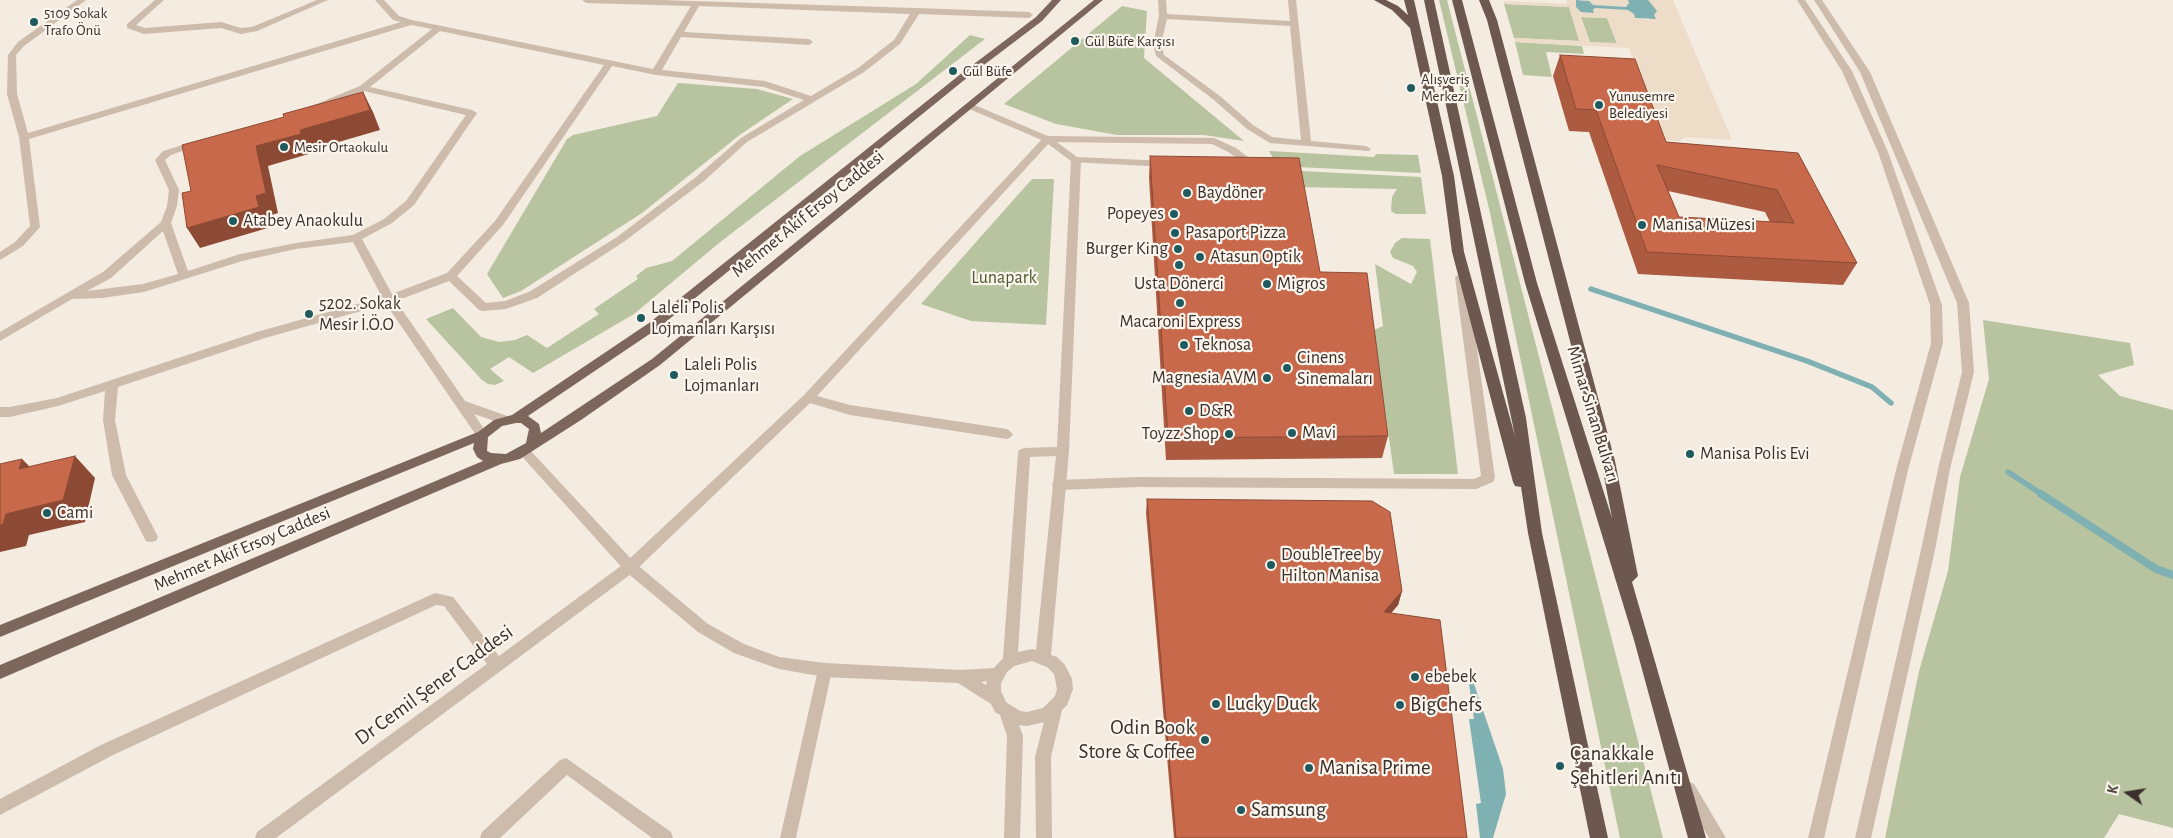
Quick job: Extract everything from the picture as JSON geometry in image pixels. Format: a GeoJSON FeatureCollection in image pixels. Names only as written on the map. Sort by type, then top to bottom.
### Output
{"type":"FeatureCollection","features":[{"type":"Feature","properties":{"kind":"highway"},"geometry":{"type":"LineString","coordinates":[[1379,0],[1395,8],[1417,31]]}},
{"type":"Feature","properties":{"kind":"highway"},"geometry":{"type":"LineString","coordinates":[[1409,0],[1448,176],[1458,252],[1535,533],[1599,838]]}},
{"type":"Feature","properties":{"kind":"highway"},"geometry":{"type":"LineString","coordinates":[[1428,0],[1519,418],[1535,533]]}},
{"type":"Feature","properties":{"kind":"highway","name":"Mimar Sinan Bulvarı"},"geometry":{"type":"LineString","coordinates":[[1457,0],[1531,283],[1642,640],[1697,838]]}},
{"type":"Feature","properties":{"kind":"highway"},"geometry":{"type":"LineString","coordinates":[[1484,0],[1492,20],[1608,461],[1642,640]]}},
{"type":"Feature","properties":{"kind":"highway"},"geometry":{"type":"LineString","coordinates":[[1492,0],[1492,20]]}},
{"type":"Feature","properties":{"kind":"main road","name":"Mehmet Akif Ersoy Caddesi"},"geometry":{"type":"LineString","coordinates":[[511,419],[653,326],[965,75],[1039,19],[1057,0]]}},
{"type":"Feature","properties":{"kind":"main road","name":"Mehmet Akif Ersoy Caddesi"},"geometry":{"type":"LineString","coordinates":[[527,449],[656,362],[1100,0]]}},
{"type":"Feature","properties":{"kind":"main road"},"geometry":{"type":"LineString","coordinates":[[511,419],[524,419],[535,426],[536,439],[527,449],[515,456],[497,460],[482,454],[479,449],[482,436],[490,427],[511,419]]}},
{"type":"Feature","properties":{"kind":"main road","name":"Mehmet Akif Ersoy Caddesi"},"geometry":{"type":"LineString","coordinates":[[0,631],[482,436]]}},
{"type":"Feature","properties":{"kind":"main road","name":"Mehmet Akif Ersoy Caddesi"},"geometry":{"type":"LineString","coordinates":[[0,672],[497,460]]}},
{"type":"Feature","properties":{"kind":"street"},"geometry":{"type":"LineString","coordinates":[[0,257],[19,244],[35,227],[24,137],[12,94],[12,55],[21,44],[82,0]]}},
{"type":"Feature","properties":{"kind":"street"},"geometry":{"type":"LineString","coordinates":[[160,0],[130,26],[144,31],[211,25],[241,30],[254,29],[324,0]]}},
{"type":"Feature","properties":{"kind":"street"},"geometry":{"type":"LineString","coordinates":[[379,0],[396,18],[436,30],[656,72],[765,84],[811,99]]}},
{"type":"Feature","properties":{"kind":"street"},"geometry":{"type":"LineString","coordinates":[[586,0],[696,4],[715,2],[1029,15]]}},
{"type":"Feature","properties":{"kind":"street"},"geometry":{"type":"LineString","coordinates":[[1162,0],[1163,16],[1157,44],[1160,56],[1264,136],[1270,140],[1366,149]]}},
{"type":"Feature","properties":{"kind":"street"},"geometry":{"type":"LineString","coordinates":[[1292,0],[1306,144]]}},
{"type":"Feature","properties":{"kind":"street"},"geometry":{"type":"LineString","coordinates":[[1801,0],[1846,71],[1883,152],[1936,305],[1937,343],[1902,470],[1816,838]]}},
{"type":"Feature","properties":{"kind":"street"},"geometry":{"type":"LineString","coordinates":[[1818,0],[1864,72],[1963,303],[1968,372],[1944,469],[1928,550],[1863,838]]}},
{"type":"Feature","properties":{"kind":"street"},"geometry":{"type":"LineString","coordinates":[[656,72],[696,4]]}},
{"type":"Feature","properties":{"kind":"street"},"geometry":{"type":"LineString","coordinates":[[451,276],[483,307],[506,305],[533,295],[621,239],[700,179],[744,140],[861,70],[898,42],[916,11]]}},
{"type":"Feature","properties":{"kind":"street"},"geometry":{"type":"LineString","coordinates":[[1163,16],[1295,24]]}},
{"type":"Feature","properties":{"kind":"street"},"geometry":{"type":"LineString","coordinates":[[24,137],[410,22]]}},
{"type":"Feature","properties":{"kind":"street"},"geometry":{"type":"LineString","coordinates":[[302,112],[363,88],[436,30]]}},
{"type":"Feature","properties":{"kind":"street"},"geometry":{"type":"LineString","coordinates":[[678,34],[809,42]]}},
{"type":"Feature","properties":{"kind":"street"},"geometry":{"type":"LineString","coordinates":[[0,56],[12,55]]}},
{"type":"Feature","properties":{"kind":"street"},"geometry":{"type":"LineString","coordinates":[[0,412],[10,412],[58,402],[261,335],[389,299],[451,276],[499,223],[610,63]]}},
{"type":"Feature","properties":{"kind":"street"},"geometry":{"type":"LineString","coordinates":[[70,294],[102,294],[144,288],[249,256],[296,246],[356,238],[388,221],[410,203],[472,113],[363,88]]}},
{"type":"Feature","properties":{"kind":"street"},"geometry":{"type":"LineString","coordinates":[[0,96],[12,94]]}},
{"type":"Feature","properties":{"kind":"street"},"geometry":{"type":"LineString","coordinates":[[970,106],[1047,139],[1076,160],[1178,165]]}},
{"type":"Feature","properties":{"kind":"street"},"geometry":{"type":"LineString","coordinates":[[1047,139],[1214,141],[1232,150],[1256,167],[1237,167]]}},
{"type":"Feature","properties":{"kind":"street","name":"Dr Cemil Şener Caddesi"},"geometry":{"type":"LineString","coordinates":[[263,838],[630,567],[808,398],[1047,139]]}},
{"type":"Feature","properties":{"kind":"street"},"geometry":{"type":"LineString","coordinates":[[0,337],[70,294],[107,275],[132,255],[166,223],[172,206],[174,190],[160,160],[167,153],[214,140]]}},
{"type":"Feature","properties":{"kind":"street"},"geometry":{"type":"LineString","coordinates":[[1043,658],[1063,451],[1076,160]]}},
{"type":"Feature","properties":{"kind":"street"},"geometry":{"type":"LineString","coordinates":[[166,223],[184,276]]}},
{"type":"Feature","properties":{"kind":"street"},"geometry":{"type":"LineString","coordinates":[[356,238],[389,299],[463,405],[482,436]]}},
{"type":"Feature","properties":{"kind":"street"},"geometry":{"type":"LineString","coordinates":[[1059,485],[1138,482],[1476,484],[1488,478],[1476,400],[1458,252]]}},
{"type":"Feature","properties":{"kind":"street"},"geometry":{"type":"LineString","coordinates":[[112,383],[109,420],[119,475],[151,537]]}},
{"type":"Feature","properties":{"kind":"street"},"geometry":{"type":"LineString","coordinates":[[808,398],[850,410],[1007,434]]}},
{"type":"Feature","properties":{"kind":"street"},"geometry":{"type":"LineString","coordinates":[[463,405],[511,419]]}},
{"type":"Feature","properties":{"kind":"street"},"geometry":{"type":"LineString","coordinates":[[527,449],[630,567],[704,628],[739,649],[778,663],[825,670],[960,677],[997,674]]}},
{"type":"Feature","properties":{"kind":"street"},"geometry":{"type":"LineString","coordinates":[[1010,661],[1024,453],[1063,451]]}},
{"type":"Feature","properties":{"kind":"street"},"geometry":{"type":"LineString","coordinates":[[0,807],[108,750],[435,599],[448,601],[497,665]]}},
{"type":"Feature","properties":{"kind":"street"},"geometry":{"type":"LineString","coordinates":[[995,699],[993,691],[997,674],[1010,661],[1032,655],[1043,658],[1060,670],[1064,679],[1065,689],[1056,708],[1043,757],[1044,838]]}},
{"type":"Feature","properties":{"kind":"street"},"geometry":{"type":"LineString","coordinates":[[788,838],[825,670]]}},
{"type":"Feature","properties":{"kind":"street"},"geometry":{"type":"LineString","coordinates":[[960,677],[995,699],[1007,714],[1015,736],[1012,838]]}},
{"type":"Feature","properties":{"kind":"street"},"geometry":{"type":"LineString","coordinates":[[1007,714],[1027,719],[1047,714],[1056,708]]}},
{"type":"Feature","properties":{"kind":"street"},"geometry":{"type":"LineString","coordinates":[[488,838],[566,765],[665,838]]}},
{"type":"Feature","properties":{"kind":"street"},"geometry":{"type":"LineString","coordinates":[[1678,774],[1718,838]]}},
{"type":"Feature","properties":{"kind":"green space"},"geometry":{"type":"Polygon","coordinates":[[[1439,0],[1447,0],[1663,838],[1620,838],[1490,213],[1439,0]]]}},
{"type":"Feature","properties":{"kind":"green space"},"geometry":{"type":"Polygon","coordinates":[[[1504,4],[1569,7],[1580,41],[1514,38],[1504,4]]]}},
{"type":"Feature","properties":{"kind":"green space"},"geometry":{"type":"Polygon","coordinates":[[[1122,6],[1147,11],[1144,58],[1244,141],[1204,135],[1117,135],[1056,124],[1004,104],[1122,6]]]}},
{"type":"Feature","properties":{"kind":"green space"},"geometry":{"type":"Polygon","coordinates":[[[1581,17],[1607,18],[1617,44],[1590,42],[1581,17]]]}},
{"type":"Feature","properties":{"kind":"green space"},"geometry":{"type":"Polygon","coordinates":[[[970,35],[985,39],[719,243],[634,314],[533,373],[509,357],[490,369],[504,381],[495,385],[488,384],[481,379],[426,319],[453,308],[481,337],[499,342],[515,340],[527,335],[547,348],[599,314],[594,309],[638,279],[636,276],[646,268],[672,261],[800,156],[916,84],[970,35]]]}},
{"type":"Feature","properties":{"kind":"green space"},"geometry":{"type":"Polygon","coordinates":[[[1515,42],[1582,46],[1584,54],[1546,52],[1552,77],[1523,75],[1515,42]]]}},
{"type":"Feature","properties":{"kind":"green space"},"geometry":{"type":"Polygon","coordinates":[[[678,83],[757,89],[793,99],[741,134],[642,213],[521,291],[503,298],[487,274],[567,139],[573,135],[657,116],[678,83]]]}},
{"type":"Feature","properties":{"kind":"green space"},"geometry":{"type":"Polygon","coordinates":[[[1269,151],[1374,157],[1376,154],[1418,155],[1421,173],[1277,166],[1269,151]]]}},
{"type":"Feature","properties":{"kind":"green space"},"geometry":{"type":"Polygon","coordinates":[[[1281,170],[1421,177],[1426,214],[1396,214],[1391,211],[1392,197],[1397,189],[1297,187],[1281,170]]]}},
{"type":"Feature","properties":{"kind":"green space","name":"Lunapark"},"geometry":{"type":"Polygon","coordinates":[[[1032,179],[1054,179],[1046,325],[971,321],[921,304],[1032,179]]]}},
{"type":"Feature","properties":{"kind":"green space"},"geometry":{"type":"Polygon","coordinates":[[[1402,238],[1430,239],[1458,474],[1394,474],[1374,330],[1383,326],[1375,264],[1411,284],[1417,272],[1413,266],[1393,258],[1390,252],[1395,243],[1402,238]]]}},
{"type":"Feature","properties":{"kind":"green space"},"geometry":{"type":"Polygon","coordinates":[[[1983,320],[2130,343],[2134,365],[2098,375],[2120,396],[2173,410],[2173,828],[2119,814],[2104,838],[1885,838],[1919,671],[1948,571],[1960,477],[1989,379],[1983,320]]]}},
{"type":"Feature","properties":{"kind":"shaded area"},"geometry":{"type":"Polygon","coordinates":[[[1567,0],[1576,0],[1576,7],[1581,12],[1593,13],[1595,8],[1628,10],[1634,14],[1635,18],[1646,20],[1651,19],[1642,0],[1673,0],[1732,140],[1685,137],[1679,141],[1662,140],[1629,48],[1515,42],[1514,38],[1579,41],[1569,7],[1504,4],[1503,1],[1567,4],[1567,0]],[[1581,17],[1590,42],[1617,43],[1607,18],[1581,17]]]}},
{"type":"Feature","properties":{"kind":"shaded area"},"geometry":{"type":"Polygon","coordinates":[[[1585,0],[1628,0],[1629,3],[1626,7],[1593,5],[1585,0]]]}},
{"type":"Feature","properties":{"kind":"water"},"geometry":{"type":"Polygon","coordinates":[[[1576,0],[1589,1],[1593,5],[1626,7],[1629,3],[1628,0],[1648,0],[1657,11],[1654,15],[1656,19],[1635,18],[1634,14],[1628,10],[1595,8],[1593,10],[1594,13],[1581,12],[1576,7],[1576,0]]]}},
{"type":"Feature","properties":{"kind":"water"},"geometry":{"type":"Polygon","coordinates":[[[1468,677],[1473,681],[1503,769],[1506,794],[1493,838],[1480,838],[1476,804],[1481,803],[1469,719],[1474,719],[1468,677]]]}},
{"type":"Feature","properties":{"kind":"building"},"geometry":{"type":"Polygon","coordinates":[[[1560,55],[1635,59],[1666,142],[1798,153],[1857,263],[1647,252],[1596,110],[1576,109],[1560,55]],[[1657,165],[1679,217],[1794,223],[1777,190],[1657,165]]]}},
{"type":"Feature","properties":{"kind":"building"},"geometry":{"type":"Polygon","coordinates":[[[363,92],[370,110],[300,130],[301,134],[256,146],[266,193],[256,196],[259,207],[187,228],[182,193],[191,191],[182,145],[284,117],[283,114],[363,92]]]}},
{"type":"Feature","properties":{"kind":"building","name":"Magnesia AVM"},"geometry":{"type":"Polygon","coordinates":[[[1150,156],[1299,158],[1320,272],[1367,273],[1388,436],[1168,438],[1150,156]]]}},
{"type":"Feature","properties":{"kind":"building"},"geometry":{"type":"Polygon","coordinates":[[[75,456],[63,500],[6,514],[3,524],[0,525],[0,464],[22,459],[19,469],[75,456]]]}},
{"type":"Feature","properties":{"kind":"building","name":"Manisa Prime"},"geometry":{"type":"Polygon","coordinates":[[[1147,499],[1372,501],[1390,512],[1402,591],[1384,612],[1440,620],[1467,838],[1176,838],[1147,499]]]}},
{"type":"Feature","properties":{"kind":"waterway"},"geometry":{"type":"LineString","coordinates":[[1591,289],[1807,361],[1872,387],[1891,403]]}},
{"type":"Feature","properties":{"kind":"waterway"},"geometry":{"type":"LineString","coordinates":[[2008,472],[2043,495]]}},
{"type":"Feature","properties":{"kind":"waterway"},"geometry":{"type":"LineString","coordinates":[[2041,494],[2156,569],[2173,575]]}},
{"type":"Feature","properties":{"kind":"place","name":"5109 Sokak Trafo Önü"},"geometry":{"type":"Point","coordinates":[34,22]}},
{"type":"Feature","properties":{"kind":"place","name":"Gül Büfe Karşısı"},"geometry":{"type":"Point","coordinates":[1075,41]}},
{"type":"Feature","properties":{"kind":"place","name":"Gül Büfe"},"geometry":{"type":"Point","coordinates":[953,71]}},
{"type":"Feature","properties":{"kind":"place","name":"Alışveriş Merkezi"},"geometry":{"type":"Point","coordinates":[1411,88]}},
{"type":"Feature","properties":{"kind":"place","name":"Yunusemre Belediyesi"},"geometry":{"type":"Point","coordinates":[1599,105]}},
{"type":"Feature","properties":{"kind":"place","name":"Mesir Ortaokulu"},"geometry":{"type":"Point","coordinates":[284,147]}},
{"type":"Feature","properties":{"kind":"place","name":"Baydöner"},"geometry":{"type":"Point","coordinates":[1187,193]}},
{"type":"Feature","properties":{"kind":"place","name":"Popeyes"},"geometry":{"type":"Point","coordinates":[1174,214]}},
{"type":"Feature","properties":{"kind":"place","name":"Atabey Anaokulu"},"geometry":{"type":"Point","coordinates":[233,221]}},
{"type":"Feature","properties":{"kind":"place","name":"Manisa Müzesi"},"geometry":{"type":"Point","coordinates":[1642,225]}},
{"type":"Feature","properties":{"kind":"place","name":"Pasaport Pizza"},"geometry":{"type":"Point","coordinates":[1175,233]}},
{"type":"Feature","properties":{"kind":"place","name":"Burger King"},"geometry":{"type":"Point","coordinates":[1178,249]}},
{"type":"Feature","properties":{"kind":"place","name":"Atasun Optik"},"geometry":{"type":"Point","coordinates":[1200,257]}},
{"type":"Feature","properties":{"kind":"place","name":"Usta Dönerci"},"geometry":{"type":"Point","coordinates":[1179,265]}},
{"type":"Feature","properties":{"kind":"place","name":"Migros"},"geometry":{"type":"Point","coordinates":[1267,284]}},
{"type":"Feature","properties":{"kind":"place","name":"Macaroni Express"},"geometry":{"type":"Point","coordinates":[1180,303]}},
{"type":"Feature","properties":{"kind":"place","name":"5202. Sokak Mesir İ.Ö.O"},"geometry":{"type":"Point","coordinates":[309,314]}},
{"type":"Feature","properties":{"kind":"place","name":"Laleli Polis Lojmanları Karşısı"},"geometry":{"type":"Point","coordinates":[641,318]}},
{"type":"Feature","properties":{"kind":"place","name":"Teknosa"},"geometry":{"type":"Point","coordinates":[1184,345]}},
{"type":"Feature","properties":{"kind":"place","name":"Cinens Sinemaları"},"geometry":{"type":"Point","coordinates":[1287,368]}},
{"type":"Feature","properties":{"kind":"place","name":"Laleli Polis Lojmanları"},"geometry":{"type":"Point","coordinates":[674,375]}},
{"type":"Feature","properties":{"kind":"place","name":"Magnesia AVM"},"geometry":{"type":"Point","coordinates":[1267,378]}},
{"type":"Feature","properties":{"kind":"place","name":"D&R"},"geometry":{"type":"Point","coordinates":[1189,411]}},
{"type":"Feature","properties":{"kind":"place","name":"Mavi"},"geometry":{"type":"Point","coordinates":[1292,433]}},
{"type":"Feature","properties":{"kind":"place","name":"Toyzz Shop"},"geometry":{"type":"Point","coordinates":[1229,434]}},
{"type":"Feature","properties":{"kind":"place","name":"Manisa Polis Evi"},"geometry":{"type":"Point","coordinates":[1690,454]}},
{"type":"Feature","properties":{"kind":"place","name":"Cami"},"geometry":{"type":"Point","coordinates":[47,513]}},
{"type":"Feature","properties":{"kind":"place","name":"DoubleTree by Hilton Manisa"},"geometry":{"type":"Point","coordinates":[1271,565]}},
{"type":"Feature","properties":{"kind":"place","name":"ebebek"},"geometry":{"type":"Point","coordinates":[1415,677]}},
{"type":"Feature","properties":{"kind":"place","name":"Lucky Duck"},"geometry":{"type":"Point","coordinates":[1216,704]}},
{"type":"Feature","properties":{"kind":"place","name":"BigChefs"},"geometry":{"type":"Point","coordinates":[1400,705]}},
{"type":"Feature","properties":{"kind":"place","name":"Odin Book Store & Coffee"},"geometry":{"type":"Point","coordinates":[1205,740]}},
{"type":"Feature","properties":{"kind":"place","name":"Çanakkale Şehitleri Anıtı"},"geometry":{"type":"Point","coordinates":[1560,766]}},
{"type":"Feature","properties":{"kind":"place","name":"Manisa Prime"},"geometry":{"type":"Point","coordinates":[1309,768]}},
{"type":"Feature","properties":{"kind":"place","name":"Samsung"},"geometry":{"type":"Point","coordinates":[1241,810]}}]}
